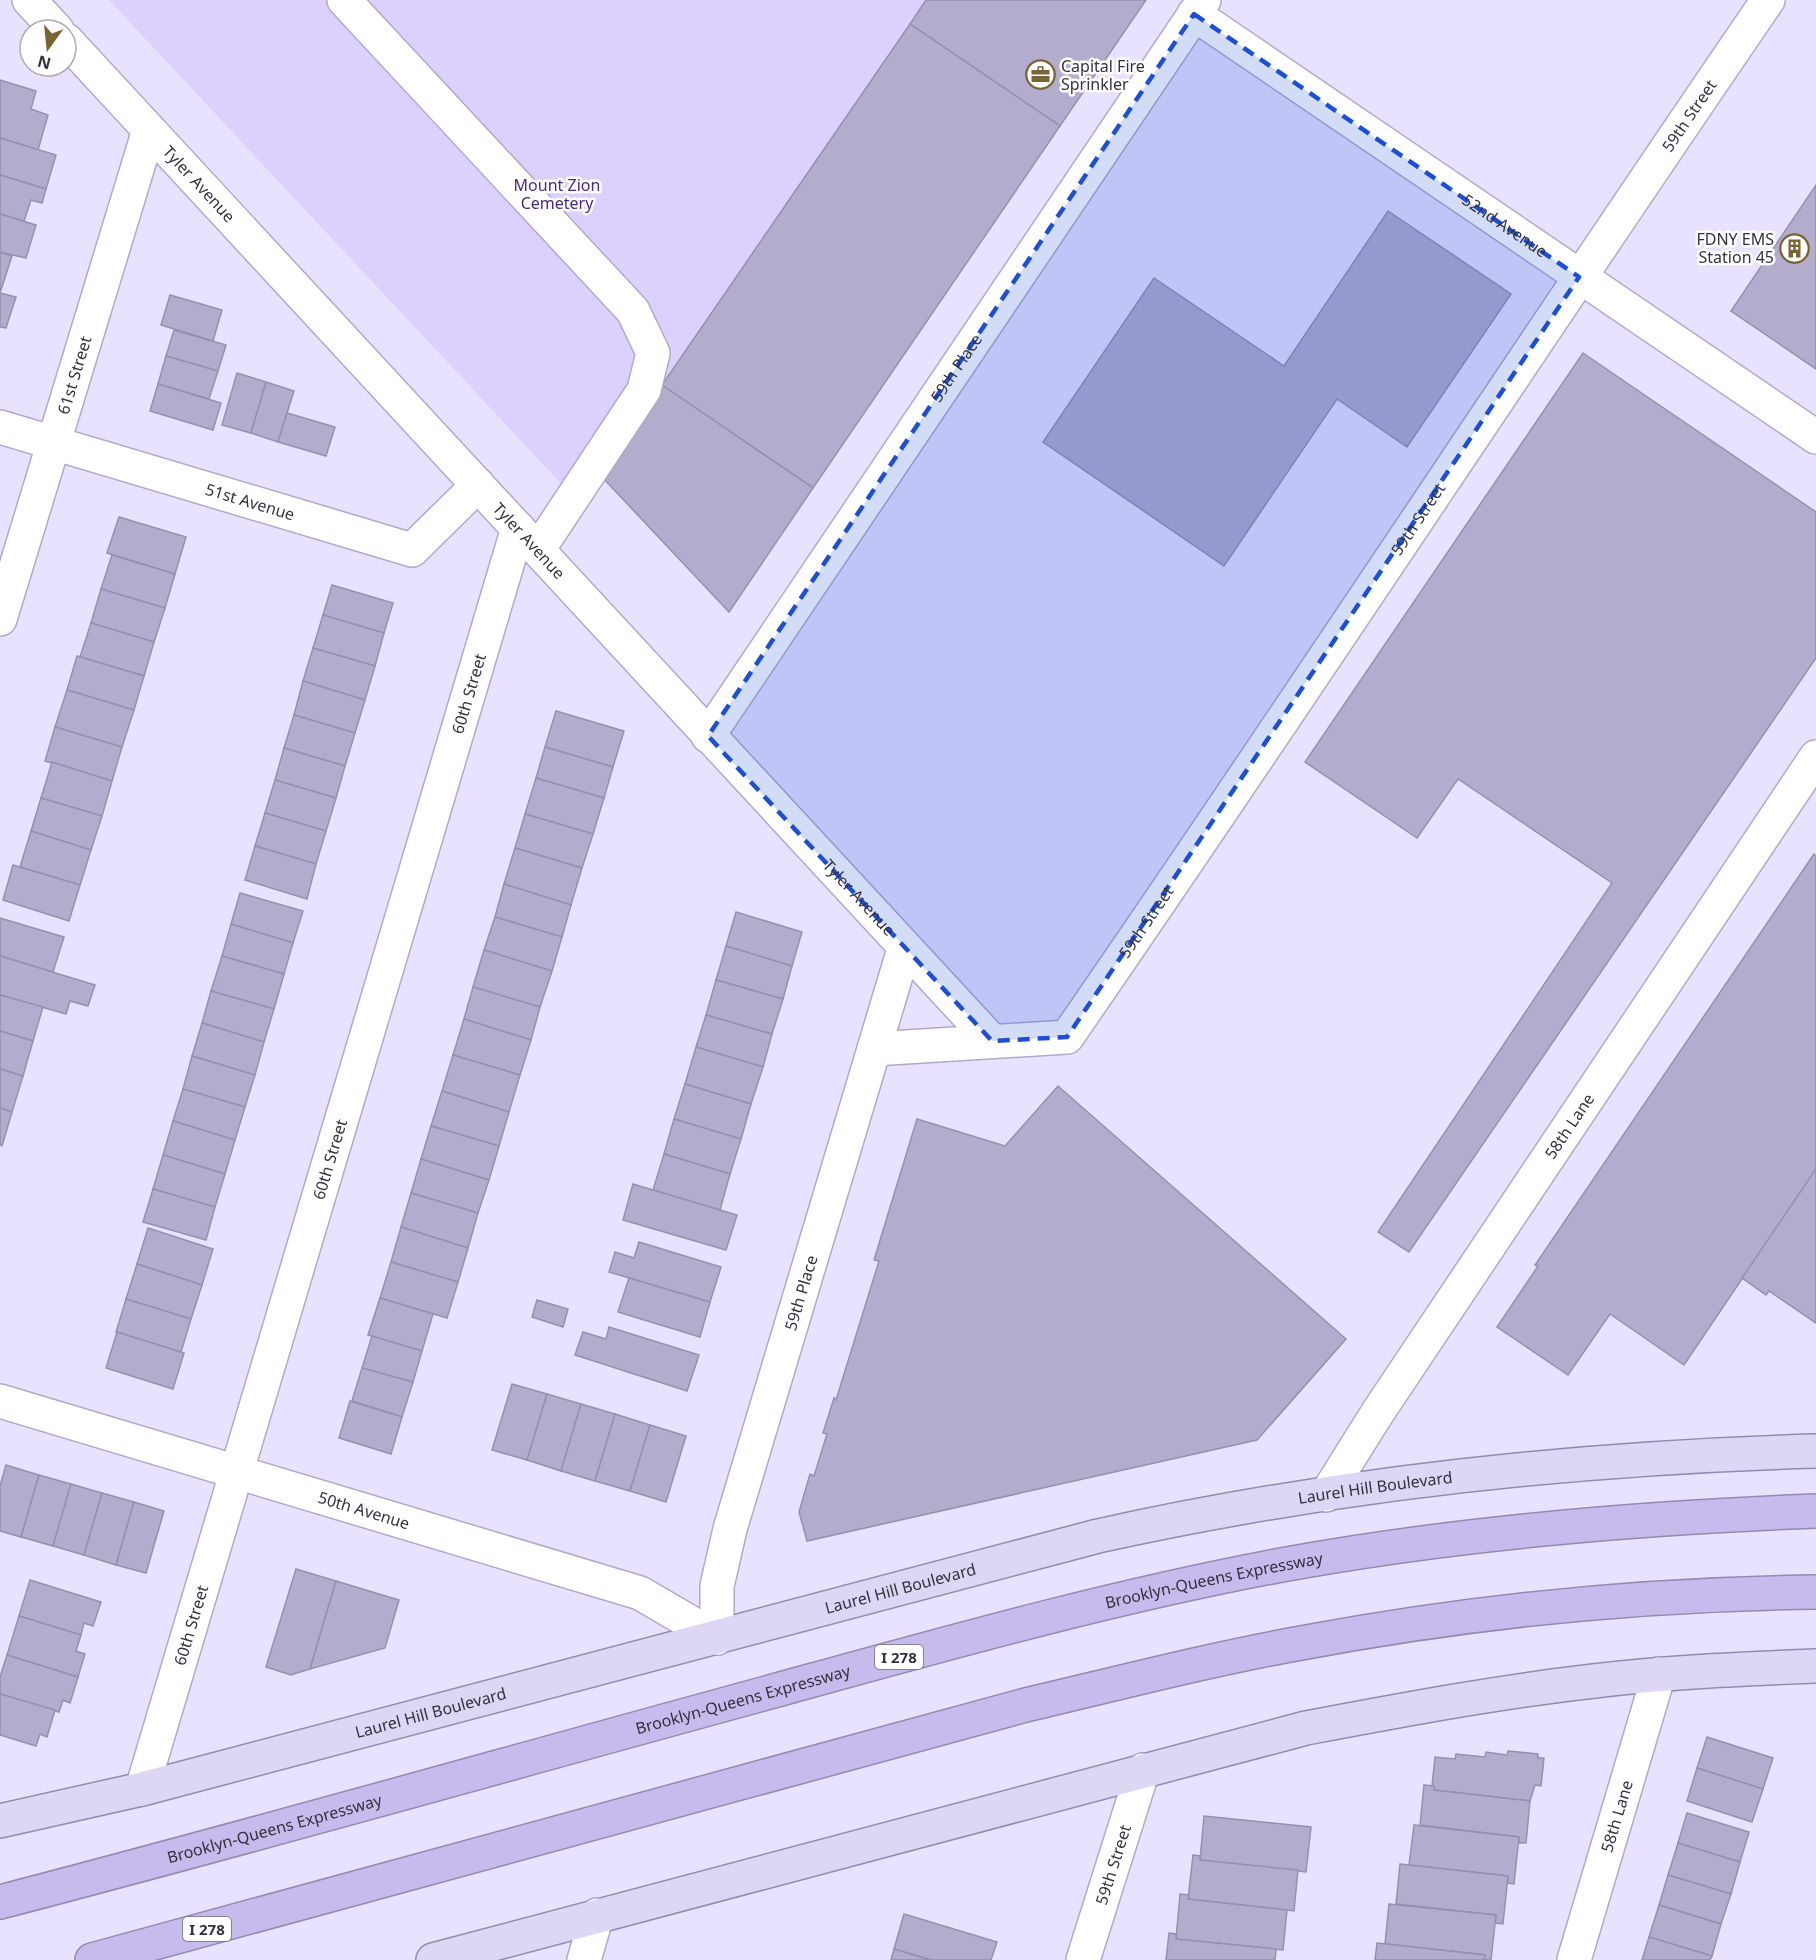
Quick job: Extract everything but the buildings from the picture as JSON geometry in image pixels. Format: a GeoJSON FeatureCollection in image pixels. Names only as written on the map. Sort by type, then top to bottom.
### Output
{"type":"FeatureCollection","features":[{"type":"Feature","properties":{"kind":"highway","name":"Brooklyn-Queens Expressway"},"geometry":{"type":"LineString","coordinates":[[0,1902],[1000,1629],[1197,1582],[1348,1554],[1528,1530],[1636,1520],[1816,1511]]}},
{"type":"Feature","properties":{"kind":"highway","name":"I 278"},"geometry":{"type":"LineString","coordinates":[[92,1960],[1022,1706],[1221,1659],[1370,1631],[1572,1605],[1816,1592]]}},
{"type":"Feature","properties":{"kind":"highway"},"geometry":{"type":"LineString","coordinates":[[183,1960],[322,1897]]}},
{"type":"Feature","properties":{"kind":"main road","name":"Laurel Hill Boulevard"},"geometry":{"type":"LineString","coordinates":[[0,1821],[142,1789],[1098,1536],[1168,1520],[1326,1495],[1525,1469],[1675,1456],[1816,1451]]}},
{"type":"Feature","properties":{"kind":"main road"},"geometry":{"type":"LineString","coordinates":[[433,1960],[1306,1728],[1512,1692],[1659,1674],[1816,1666]]}},
{"type":"Feature","properties":{"kind":"street"},"geometry":{"type":"LineString","coordinates":[[29,0],[46,18]]}},
{"type":"Feature","properties":{"kind":"street","name":"60th Street"},"geometry":{"type":"LineString","coordinates":[[142,1789],[237,1472],[528,539],[644,390],[653,353],[633,311],[344,0]]}},
{"type":"Feature","properties":{"kind":"street","name":"59th Street"},"geometry":{"type":"LineString","coordinates":[[992,1041],[1067,1037],[1260,756],[1579,277],[1768,0]]}},
{"type":"Feature","properties":{"kind":"street","name":"52nd Avenue"},"geometry":{"type":"LineString","coordinates":[[1199,7],[1579,277],[1816,437]]}},
{"type":"Feature","properties":{"kind":"street","name":"59th Place"},"geometry":{"type":"LineString","coordinates":[[708,736],[1199,7]]}},
{"type":"Feature","properties":{"kind":"street","name":"Tyler Avenue"},"geometry":{"type":"LineString","coordinates":[[78,53],[904,949],[992,1041]]}},
{"type":"Feature","properties":{"kind":"street","name":"61st Street"},"geometry":{"type":"LineString","coordinates":[[0,619],[52,442],[149,130]]}},
{"type":"Feature","properties":{"kind":"street","name":"51st Avenue"},"geometry":{"type":"LineString","coordinates":[[0,427],[412,550],[478,485]]}},
{"type":"Feature","properties":{"kind":"street","name":"58th Lane"},"geometry":{"type":"LineString","coordinates":[[1326,1495],[1378,1412],[1816,757]]}},
{"type":"Feature","properties":{"kind":"street","name":"59th Place"},"geometry":{"type":"LineString","coordinates":[[717,1638],[717,1586],[730,1529],[904,949]]}},
{"type":"Feature","properties":{"kind":"street"},"geometry":{"type":"LineString","coordinates":[[874,1049],[992,1041]]}},
{"type":"Feature","properties":{"kind":"street","name":"50th Avenue"},"geometry":{"type":"LineString","coordinates":[[0,1401],[640,1593],[717,1638]]}},
{"type":"Feature","properties":{"kind":"street","name":"58th Lane"},"geometry":{"type":"LineString","coordinates":[[1574,1960],[1659,1674]]}},
{"type":"Feature","properties":{"kind":"street","name":"59th Street"},"geometry":{"type":"LineString","coordinates":[[1083,1960],[1143,1770]]}},
{"type":"Feature","properties":{"kind":"street"},"geometry":{"type":"LineString","coordinates":[[584,1960],[597,1915]]}},
{"type":"Feature","properties":{"kind":"highlighted area"},"geometry":{"type":"Polygon","coordinates":[[[1194,14],[1579,277],[1067,1037],[992,1041],[708,736],[1194,14]]]}},
{"type":"Feature","properties":{"kind":"green space","name":"Mount Zion Cemetery"},"geometry":{"type":"Polygon","coordinates":[[[109,0],[926,0],[662,385],[566,489],[109,0]]]}},
{"type":"Feature","properties":{"kind":"place","name":"Capital Fire Sprinkler"},"geometry":{"type":"Point","coordinates":[1040,75]}},
{"type":"Feature","properties":{"kind":"place","name":"FDNY EMS Station 45"},"geometry":{"type":"Point","coordinates":[1795,248]}}]}
